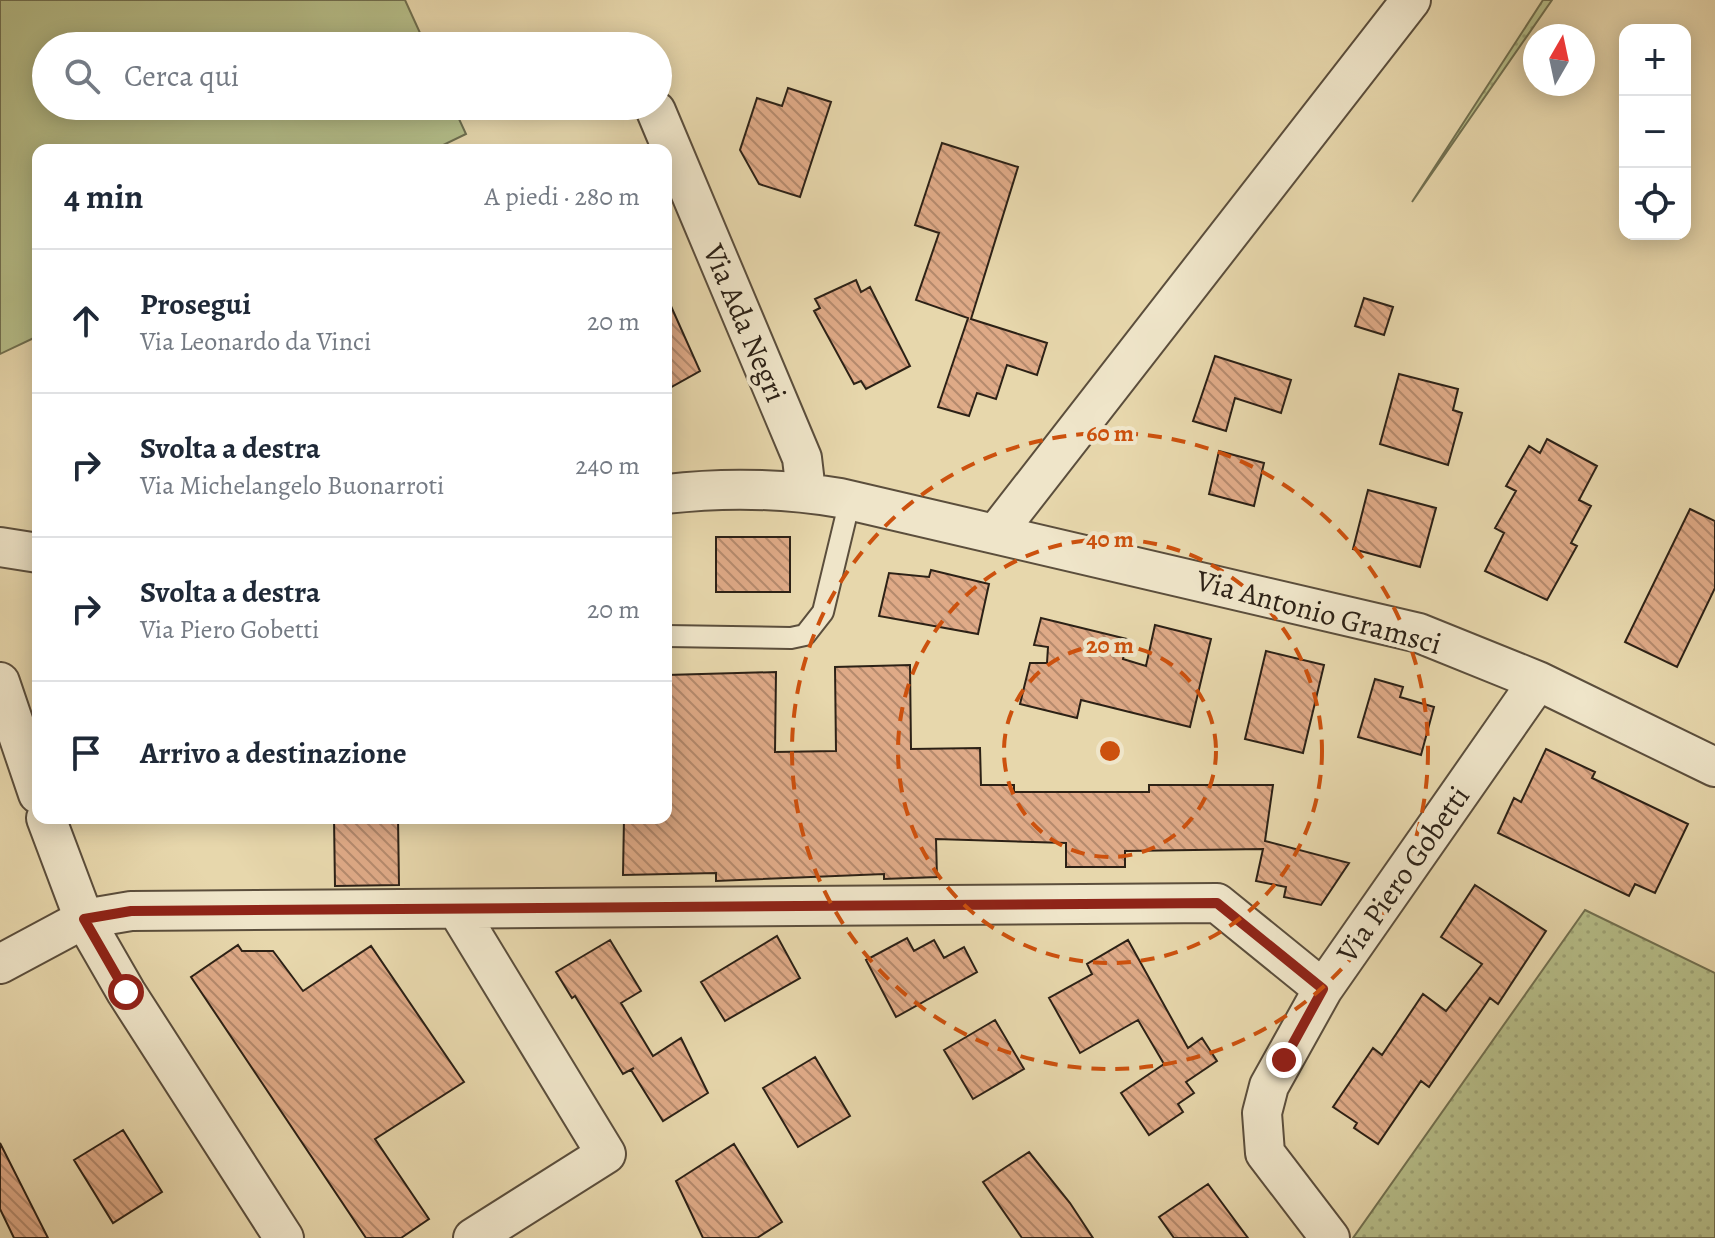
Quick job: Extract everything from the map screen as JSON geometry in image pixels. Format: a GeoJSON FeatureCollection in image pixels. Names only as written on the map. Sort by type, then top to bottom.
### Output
{"type":"FeatureCollection","features":[{"type":"Feature","properties":{"kind":"street"},"geometry":{"type":"LineString","coordinates":[[997,532],[1411,0]]}},
{"type":"Feature","properties":{"kind":"street","name":"Via Ada Negri"},"geometry":{"type":"LineString","coordinates":[[660,120],[670,144]]}},
{"type":"Feature","properties":{"kind":"street","name":"Via Ada Negri"},"geometry":{"type":"LineString","coordinates":[[672,149],[802,458],[806,492]]}},
{"type":"Feature","properties":{"kind":"street","name":"Via Antonio Gramsci"},"geometry":{"type":"LineString","coordinates":[[672,494],[756,488],[850,500],[1419,633],[1538,681],[1715,767]]}},
{"type":"Feature","properties":{"kind":"street"},"geometry":{"type":"LineString","coordinates":[[0,547],[32,552]]}},
{"type":"Feature","properties":{"kind":"street","name":"Via Piero Gobetti"},"geometry":{"type":"LineString","coordinates":[[1330,1238],[1265,1153],[1262,1113],[1269,1086],[1323,989],[1538,681]]}},
{"type":"Feature","properties":{"kind":"street"},"geometry":{"type":"LineString","coordinates":[[0,682],[32,776]]}},
{"type":"Feature","properties":{"kind":"street"},"geometry":{"type":"LineString","coordinates":[[48,824],[84,919],[126,992],[284,1238]]}},
{"type":"Feature","properties":{"kind":"street"},"geometry":{"type":"LineString","coordinates":[[0,964],[84,919],[131,911],[458,911],[1217,903],[1323,989]]}},
{"type":"Feature","properties":{"kind":"street"},"geometry":{"type":"LineString","coordinates":[[458,911],[606,1154],[473,1238]]}},
{"type":"Feature","properties":{"kind":"lane"},"geometry":{"type":"LineString","coordinates":[[672,636],[791,638],[805,635],[823,612],[850,500]]}},
{"type":"Feature","properties":{"kind":"green space"},"geometry":{"type":"Polygon","coordinates":[[[0,0],[405,0],[420,32],[32,32],[32,120],[460,120],[466,134],[445,144],[32,144],[32,339],[0,354],[0,0]]]}},
{"type":"Feature","properties":{"kind":"green space"},"geometry":{"type":"Polygon","coordinates":[[[1543,0],[1552,0],[1535,24],[1527,24],[1543,0]]]}},
{"type":"Feature","properties":{"kind":"green space"},"geometry":{"type":"Polygon","coordinates":[[[1523,31],[1523,42],[1412,202],[1523,31]]]}},
{"type":"Feature","properties":{"kind":"green space"},"geometry":{"type":"Polygon","coordinates":[[[1585,910],[1715,973],[1715,1238],[1353,1238],[1585,910]]]}},
{"type":"Feature","properties":{"kind":"building"},"geometry":{"type":"Polygon","coordinates":[[[788,88],[831,102],[800,197],[759,184],[740,150],[757,98],[782,106],[788,88]]]}},
{"type":"Feature","properties":{"kind":"building"},"geometry":{"type":"Polygon","coordinates":[[[942,143],[1018,167],[971,319],[1047,343],[1037,375],[1007,365],[996,399],[977,393],[969,416],[938,407],[968,318],[916,300],[939,233],[915,225],[942,143]]]}},
{"type":"Feature","properties":{"kind":"building"},"geometry":{"type":"Polygon","coordinates":[[[856,280],[861,292],[870,287],[910,366],[866,389],[861,381],[854,384],[814,311],[820,308],[815,299],[856,280]]]}},
{"type":"Feature","properties":{"kind":"building"},"geometry":{"type":"Polygon","coordinates":[[[1364,298],[1393,307],[1384,335],[1355,326],[1364,298]]]}},
{"type":"Feature","properties":{"kind":"building"},"geometry":{"type":"Polygon","coordinates":[[[672,308],[700,371],[672,387],[672,308]]]}},
{"type":"Feature","properties":{"kind":"building"},"geometry":{"type":"Polygon","coordinates":[[[1215,356],[1291,380],[1281,413],[1235,398],[1226,431],[1193,421],[1215,356]]]}},
{"type":"Feature","properties":{"kind":"building"},"geometry":{"type":"Polygon","coordinates":[[[1399,374],[1458,389],[1453,410],[1462,413],[1448,465],[1380,444],[1399,374]]]}},
{"type":"Feature","properties":{"kind":"building"},"geometry":{"type":"Polygon","coordinates":[[[1547,439],[1597,466],[1579,500],[1591,506],[1571,543],[1577,546],[1547,600],[1485,571],[1504,533],[1495,528],[1516,491],[1506,486],[1529,446],[1540,453],[1547,439]]]}},
{"type":"Feature","properties":{"kind":"building"},"geometry":{"type":"Polygon","coordinates":[[[1219,451],[1264,463],[1254,506],[1209,494],[1219,451]]]}},
{"type":"Feature","properties":{"kind":"building"},"geometry":{"type":"Polygon","coordinates":[[[1368,490],[1436,508],[1420,567],[1353,549],[1368,490]]]}},
{"type":"Feature","properties":{"kind":"building"},"geometry":{"type":"Polygon","coordinates":[[[1690,509],[1715,521],[1715,588],[1677,667],[1625,642],[1690,509]]]}},
{"type":"Feature","properties":{"kind":"building"},"geometry":{"type":"Polygon","coordinates":[[[716,537],[790,537],[790,592],[716,592],[716,537]]]}},
{"type":"Feature","properties":{"kind":"building"},"geometry":{"type":"Polygon","coordinates":[[[931,570],[989,584],[978,634],[879,616],[889,573],[929,577],[931,570]]]}},
{"type":"Feature","properties":{"kind":"building"},"geometry":{"type":"Polygon","coordinates":[[[1041,618],[1127,639],[1123,659],[1146,666],[1155,625],[1211,639],[1190,727],[1081,700],[1077,718],[1020,704],[1030,663],[1047,663],[1048,647],[1034,645],[1041,618]]]}},
{"type":"Feature","properties":{"kind":"building"},"geometry":{"type":"Polygon","coordinates":[[[1266,651],[1324,665],[1303,753],[1245,739],[1266,651]]]}},
{"type":"Feature","properties":{"kind":"building"},"geometry":{"type":"Polygon","coordinates":[[[910,665],[911,749],[980,748],[981,785],[1014,785],[1014,792],[1149,792],[1149,785],[1273,785],[1265,841],[1349,863],[1321,905],[1284,897],[1286,887],[1256,881],[1263,849],[1125,851],[1125,867],[1066,867],[1066,843],[936,839],[937,877],[884,879],[884,874],[716,881],[716,873],[623,875],[624,824],[672,824],[672,675],[776,672],[775,752],[836,751],[835,667],[910,665]]]}},
{"type":"Feature","properties":{"kind":"building"},"geometry":{"type":"Polygon","coordinates":[[[1375,679],[1403,687],[1400,697],[1434,707],[1421,755],[1358,737],[1375,679]]]}},
{"type":"Feature","properties":{"kind":"building"},"geometry":{"type":"Polygon","coordinates":[[[1546,749],[1595,772],[1592,778],[1688,824],[1655,893],[1635,884],[1629,896],[1498,833],[1514,798],[1521,802],[1546,749]]]}},
{"type":"Feature","properties":{"kind":"building"},"geometry":{"type":"Polygon","coordinates":[[[334,824],[398,824],[399,885],[335,886],[334,824]]]}},
{"type":"Feature","properties":{"kind":"building"},"geometry":{"type":"Polygon","coordinates":[[[1475,885],[1546,931],[1498,1004],[1490,998],[1429,1087],[1421,1081],[1378,1144],[1354,1128],[1357,1123],[1333,1107],[1373,1048],[1382,1055],[1423,994],[1446,1011],[1482,964],[1441,937],[1475,885]]]}},
{"type":"Feature","properties":{"kind":"building"},"geometry":{"type":"Polygon","coordinates":[[[777,936],[800,978],[725,1021],[701,982],[777,936]]]}},
{"type":"Feature","properties":{"kind":"building"},"geometry":{"type":"Polygon","coordinates":[[[907,938],[914,951],[934,940],[944,958],[964,947],[977,972],[896,1017],[866,960],[907,938]]]}},
{"type":"Feature","properties":{"kind":"building"},"geometry":{"type":"Polygon","coordinates":[[[610,940],[641,991],[621,1003],[653,1056],[681,1038],[708,1093],[663,1121],[631,1070],[634,1068],[623,1074],[575,996],[572,998],[556,972],[610,940]]]}},
{"type":"Feature","properties":{"kind":"building"},"geometry":{"type":"Polygon","coordinates":[[[1128,940],[1188,1048],[1202,1038],[1217,1061],[1186,1082],[1194,1093],[1178,1104],[1183,1112],[1149,1135],[1121,1093],[1164,1064],[1138,1020],[1080,1053],[1049,998],[1092,974],[1087,964],[1128,940]]]}},
{"type":"Feature","properties":{"kind":"building"},"geometry":{"type":"Polygon","coordinates":[[[238,945],[242,951],[273,951],[303,991],[371,946],[464,1082],[375,1139],[429,1219],[401,1238],[366,1238],[191,977],[238,945]]]}},
{"type":"Feature","properties":{"kind":"building"},"geometry":{"type":"Polygon","coordinates":[[[995,1020],[1024,1069],[973,1099],[944,1050],[995,1020]]]}},
{"type":"Feature","properties":{"kind":"building"},"geometry":{"type":"Polygon","coordinates":[[[815,1057],[850,1116],[798,1147],[763,1088],[815,1057]]]}},
{"type":"Feature","properties":{"kind":"building"},"geometry":{"type":"Polygon","coordinates":[[[123,1130],[162,1192],[113,1223],[74,1160],[123,1130]]]}},
{"type":"Feature","properties":{"kind":"building"},"geometry":{"type":"Polygon","coordinates":[[[0,1143],[48,1238],[14,1238],[0,1209],[0,1143]]]}},
{"type":"Feature","properties":{"kind":"building"},"geometry":{"type":"Polygon","coordinates":[[[734,1144],[782,1222],[757,1238],[703,1238],[676,1181],[734,1144]]]}},
{"type":"Feature","properties":{"kind":"building"},"geometry":{"type":"Polygon","coordinates":[[[1029,1152],[1070,1203],[1093,1238],[1022,1238],[983,1182],[1029,1152]]]}},
{"type":"Feature","properties":{"kind":"building"},"geometry":{"type":"Polygon","coordinates":[[[1208,1184],[1248,1238],[1174,1238],[1159,1217],[1208,1184]]]}},
{"type":"Feature","properties":{"kind":"route"},"geometry":{"type":"LineString","coordinates":[[126,992],[84,919],[131,911],[458,911],[1217,903],[1323,989],[1284,1060]]}}]}
